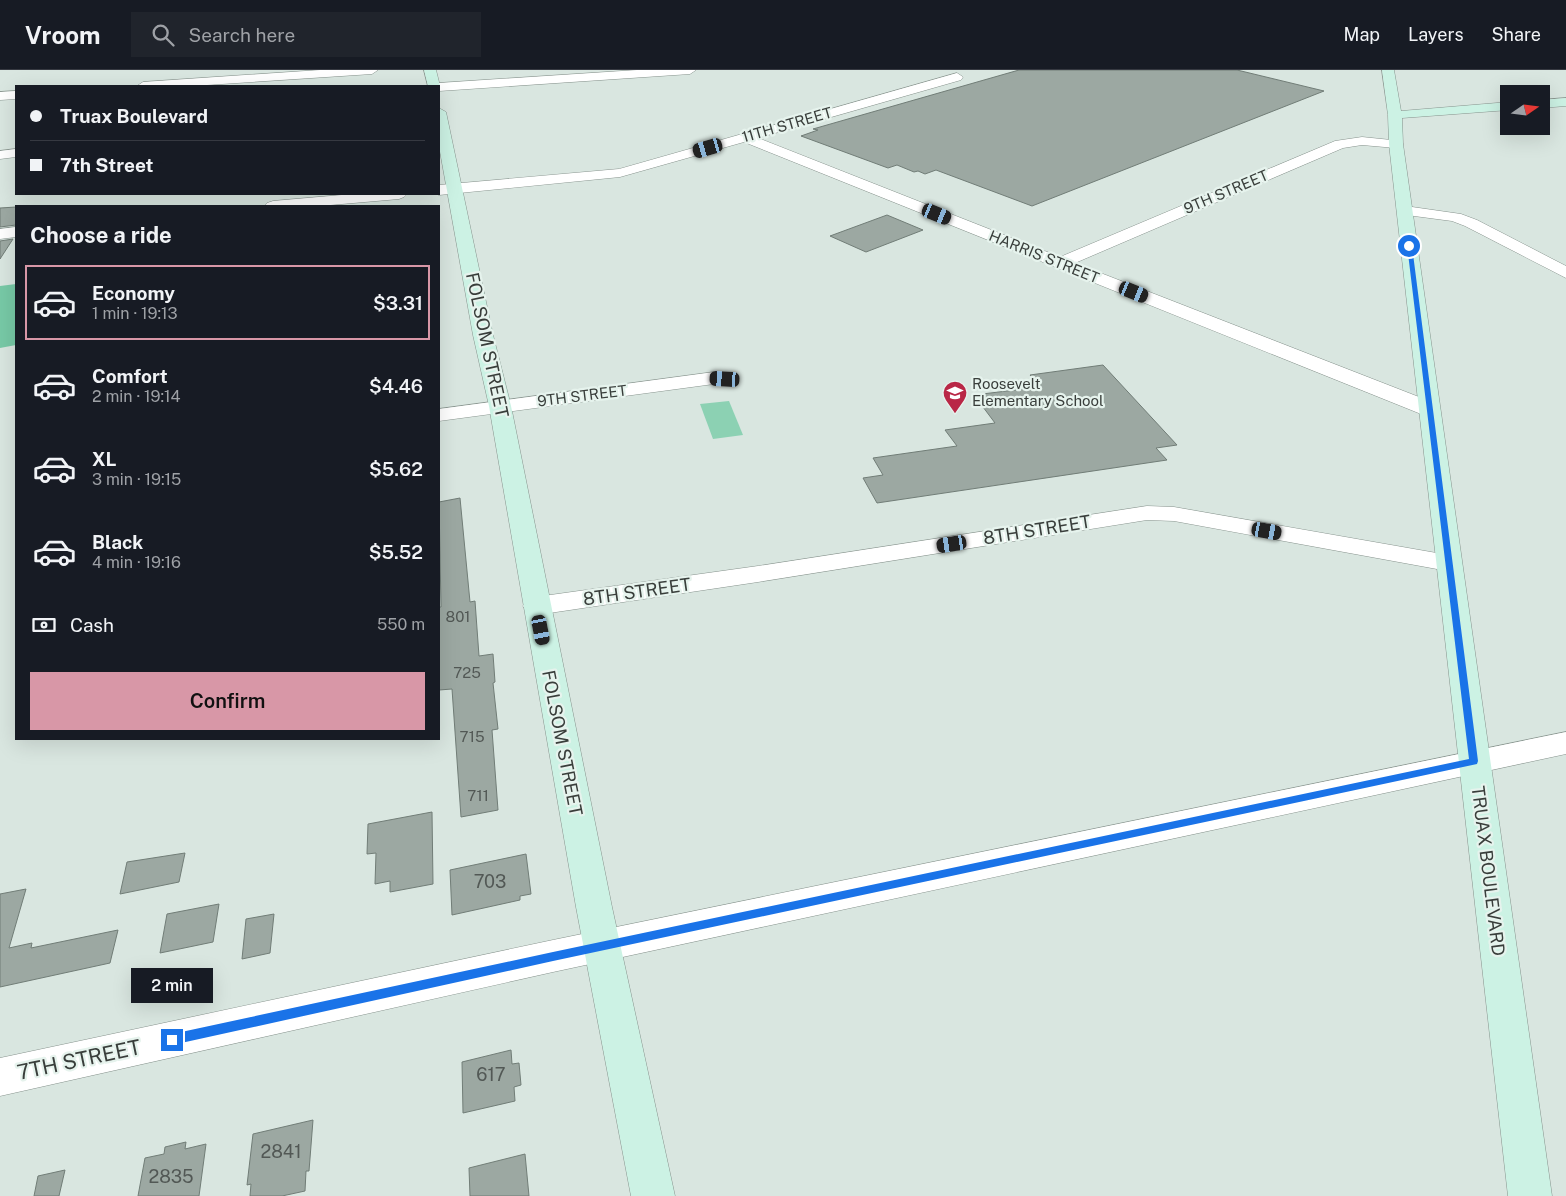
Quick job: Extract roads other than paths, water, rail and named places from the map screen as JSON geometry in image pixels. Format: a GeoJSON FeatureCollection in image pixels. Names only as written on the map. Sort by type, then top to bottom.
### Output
{"type":"FeatureCollection","features":[{"type":"Feature","properties":{"kind":"main road"},"geometry":{"type":"LineString","coordinates":[[430,70],[434,85]]}},
{"type":"Feature","properties":{"kind":"main road","name":"TRUAX BOULEVARD"},"geometry":{"type":"LineString","coordinates":[[1388,70],[1395,115],[1396,144],[1448,563],[1530,1196]]}},
{"type":"Feature","properties":{"kind":"main road"},"geometry":{"type":"LineString","coordinates":[[1550,103],[1566,102]]}},
{"type":"Feature","properties":{"kind":"main road"},"geometry":{"type":"LineString","coordinates":[[1395,115],[1500,107]]}},
{"type":"Feature","properties":{"kind":"main road","name":"FOLSOM STREET"},"geometry":{"type":"LineString","coordinates":[[440,127],[446,189],[500,406],[536,606],[653,1196]]}},
{"type":"Feature","properties":{"kind":"street"},"geometry":{"type":"LineString","coordinates":[[157,85],[372,70]]}},
{"type":"Feature","properties":{"kind":"street"},"geometry":{"type":"LineString","coordinates":[[440,87],[690,70]]}},
{"type":"Feature","properties":{"kind":"street","name":"11TH STREET"},"geometry":{"type":"LineString","coordinates":[[446,189],[620,173],[952,74]]}},
{"type":"Feature","properties":{"kind":"street"},"geometry":{"type":"LineString","coordinates":[[0,96],[15,95]]}},
{"type":"Feature","properties":{"kind":"street","name":"HARRIS STREET"},"geometry":{"type":"LineString","coordinates":[[743,137],[1429,409]]}},
{"type":"Feature","properties":{"kind":"street","name":"9TH STREET"},"geometry":{"type":"LineString","coordinates":[[1060,263],[1340,144],[1362,141],[1396,144]]}},
{"type":"Feature","properties":{"kind":"street"},"geometry":{"type":"LineString","coordinates":[[0,155],[15,153]]}},
{"type":"Feature","properties":{"kind":"street"},"geometry":{"type":"LineString","coordinates":[[283,205],[388,195]]}},
{"type":"Feature","properties":{"kind":"street"},"geometry":{"type":"LineString","coordinates":[[1405,211],[1454,217],[1472,223],[1566,272]]}},
{"type":"Feature","properties":{"kind":"street"},"geometry":{"type":"LineString","coordinates":[[0,234],[15,232]]}},
{"type":"Feature","properties":{"kind":"street","name":"9TH STREET"},"geometry":{"type":"LineString","coordinates":[[440,415],[714,378],[725,379]]}},
{"type":"Feature","properties":{"kind":"street","name":"8TH STREET"},"geometry":{"type":"LineString","coordinates":[[536,606],[758,574],[1147,513],[1174,514],[1448,563]]}},
{"type":"Feature","properties":{"kind":"street","name":"7TH STREET"},"geometry":{"type":"LineString","coordinates":[[0,1078],[602,946],[1566,743]]}},
{"type":"Feature","properties":{"kind":"place","name":"Roosevelt Elementary School"},"geometry":{"type":"Point","coordinates":[955,414]}}]}
